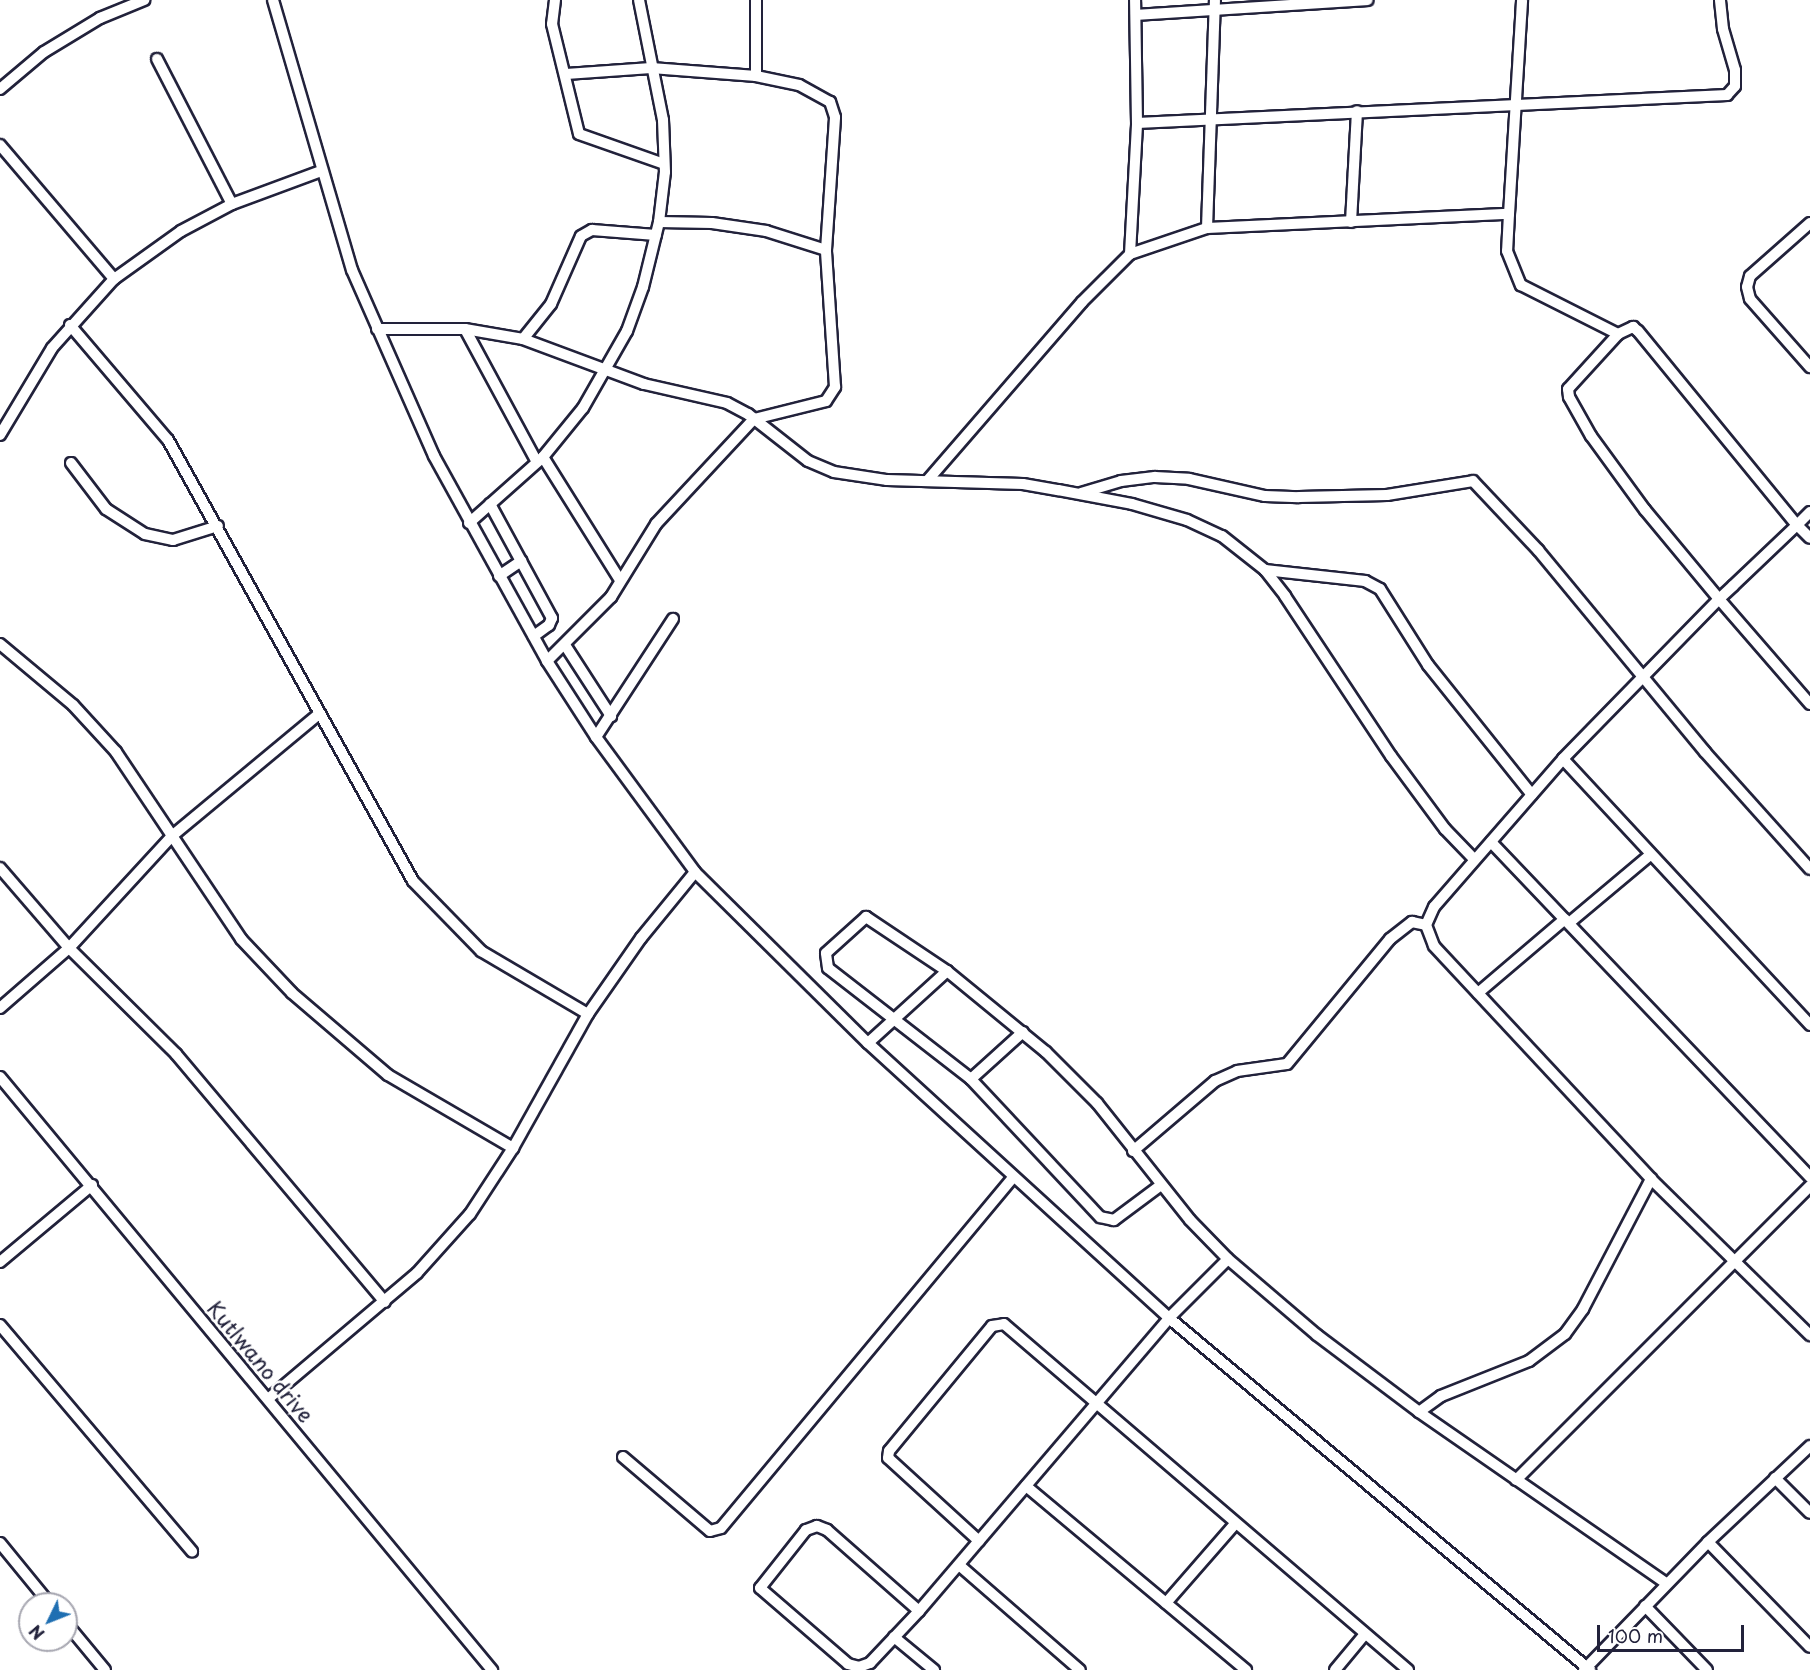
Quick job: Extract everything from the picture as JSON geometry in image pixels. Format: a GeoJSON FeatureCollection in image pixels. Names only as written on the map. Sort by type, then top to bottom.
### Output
{"type":"FeatureCollection","features":[{"type":"Feature","properties":{"kind":"street"},"geometry":{"type":"LineString","coordinates":[[0,89],[45,52],[100,18],[144,0]]}},
{"type":"Feature","properties":{"kind":"street"},"geometry":{"type":"LineString","coordinates":[[273,0],[321,171],[352,270],[434,456],[499,576],[548,661],[596,737],[695,872],[868,1043],[1013,1178],[1169,1318],[1587,1669],[1666,1583],[1810,1446]]}},
{"type":"Feature","properties":{"kind":"street"},"geometry":{"type":"LineString","coordinates":[[555,0],[552,24],[579,134],[664,164]]}},
{"type":"Feature","properties":{"kind":"street"},"geometry":{"type":"LineString","coordinates":[[469,523],[540,459],[583,408],[627,331],[659,222],[664,164],[663,120],[639,0]]}},
{"type":"Feature","properties":{"kind":"street"},"geometry":{"type":"LineString","coordinates":[[756,0],[756,76]]}},
{"type":"Feature","properties":{"kind":"street"},"geometry":{"type":"LineString","coordinates":[[1130,254],[1137,123],[1135,0]]}},
{"type":"Feature","properties":{"kind":"street"},"geometry":{"type":"LineString","coordinates":[[1136,15],[1215,5],[1368,0]]}},
{"type":"Feature","properties":{"kind":"street"},"geometry":{"type":"LineString","coordinates":[[1522,0],[1507,251],[1521,285],[1618,334]]}},
{"type":"Feature","properties":{"kind":"street"},"geometry":{"type":"LineString","coordinates":[[1137,123],[1517,102],[1727,95],[1735,86],[1735,70],[1723,29],[1720,0]]}},
{"type":"Feature","properties":{"kind":"street"},"geometry":{"type":"LineString","coordinates":[[1207,228],[1213,120],[1215,5]]}},
{"type":"Feature","properties":{"kind":"street"},"geometry":{"type":"LineString","coordinates":[[157,59],[232,204]]}},
{"type":"Feature","properties":{"kind":"street"},"geometry":{"type":"LineString","coordinates":[[548,661],[611,597],[656,524],[754,419],[826,401],[833,395],[826,250],[835,117],[830,102],[799,86],[756,76],[651,68],[566,74]]}},
{"type":"Feature","properties":{"kind":"street"},"geometry":{"type":"LineString","coordinates":[[1351,222],[1357,111]]}},
{"type":"Feature","properties":{"kind":"street"},"geometry":{"type":"LineString","coordinates":[[0,145],[114,279]]}},
{"type":"Feature","properties":{"kind":"street"},"geometry":{"type":"LineString","coordinates":[[0,435],[36,371],[70,325],[114,279],[181,231],[232,204],[321,171]]}},
{"type":"Feature","properties":{"kind":"street"},"geometry":{"type":"LineString","coordinates":[[927,481],[1082,302],[1130,254],[1207,228],[1509,214]]}},
{"type":"Feature","properties":{"kind":"street"},"geometry":{"type":"LineString","coordinates":[[659,222],[712,223],[766,231],[826,250]]}},
{"type":"Feature","properties":{"kind":"street"},"geometry":{"type":"LineString","coordinates":[[1810,223],[1750,276],[1747,287],[1750,299],[1810,368]]}},
{"type":"Feature","properties":{"kind":"street"},"geometry":{"type":"LineString","coordinates":[[524,339],[551,304],[580,236],[592,230],[656,235]]}},
{"type":"Feature","properties":{"kind":"street"},"geometry":{"type":"LineString","coordinates":[[70,325],[156,423],[218,526],[413,881],[447,920],[481,951],[522,979],[588,1014]]}},
{"type":"Feature","properties":{"kind":"street"},"geometry":{"type":"LineString","coordinates":[[1809,700],[1719,599],[1645,510],[1591,436],[1569,397],[1573,380],[1618,334],[1629,328],[1638,331],[1810,538]]}},
{"type":"Feature","properties":{"kind":"street"},"geometry":{"type":"LineString","coordinates":[[377,329],[465,329],[524,339],[644,384],[728,403],[754,419],[808,461],[834,472],[927,481],[1023,484],[1080,494],[1187,520],[1222,536],[1265,570],[1313,635],[1391,756],[1445,829],[1474,859]]}},
{"type":"Feature","properties":{"kind":"street"},"geometry":{"type":"LineString","coordinates":[[465,329],[540,459],[620,580]]}},
{"type":"Feature","properties":{"kind":"street"},"geometry":{"type":"LineString","coordinates":[[70,463],[106,509],[145,534],[173,540],[218,526]]}},
{"type":"Feature","properties":{"kind":"street"},"geometry":{"type":"LineString","coordinates":[[1080,494],[1121,481],[1155,477],[1189,479],[1265,496],[1299,497],[1387,495],[1473,481],[1538,550],[1643,678],[1810,869]]}},
{"type":"Feature","properties":{"kind":"street"},"geometry":{"type":"LineString","coordinates":[[490,504],[552,618],[549,625],[534,636]]}},
{"type":"Feature","properties":{"kind":"street"},"geometry":{"type":"LineString","coordinates":[[1810,512],[1719,599],[1563,759],[1434,907],[1426,925],[1434,946],[1651,1179],[1810,1335]]}},
{"type":"Feature","properties":{"kind":"street"},"geometry":{"type":"LineString","coordinates":[[499,576],[521,561]]}},
{"type":"Feature","properties":{"kind":"street"},"geometry":{"type":"LineString","coordinates":[[1265,570],[1365,581],[1380,589],[1428,665],[1532,795]]}},
{"type":"Feature","properties":{"kind":"street"},"geometry":{"type":"LineString","coordinates":[[596,737],[673,619]]}},
{"type":"Feature","properties":{"kind":"street"},"geometry":{"type":"LineString","coordinates":[[0,644],[73,705],[100,733],[131,771],[241,939],[326,1024],[387,1075],[513,1148]]}},
{"type":"Feature","properties":{"kind":"street"},"geometry":{"type":"LineString","coordinates":[[565,645],[611,716]]}},
{"type":"Feature","properties":{"kind":"street"},"geometry":{"type":"LineString","coordinates":[[0,1008],[69,948],[172,836],[320,713]]}},
{"type":"Feature","properties":{"kind":"street"},"geometry":{"type":"LineString","coordinates":[[1563,759],[1810,1025]]}},
{"type":"Feature","properties":{"kind":"street"},"geometry":{"type":"LineString","coordinates":[[1491,842],[1810,1177]]}},
{"type":"Feature","properties":{"kind":"street"},"geometry":{"type":"LineString","coordinates":[[1478,993],[1650,855]]}},
{"type":"Feature","properties":{"kind":"street"},"geometry":{"type":"LineString","coordinates":[[0,868],[69,948],[176,1054],[385,1302]]}},
{"type":"Feature","properties":{"kind":"street"},"geometry":{"type":"LineString","coordinates":[[268,1399],[385,1302],[470,1214],[513,1148],[588,1014],[641,938],[695,872]]}},
{"type":"Feature","properties":{"kind":"street"},"geometry":{"type":"LineString","coordinates":[[1161,1185],[1114,1220],[1100,1218],[971,1079],[894,1021],[824,961],[826,953],[860,919],[873,918],[946,971],[1023,1032],[1097,1104],[1161,1185],[1228,1259],[1317,1335],[1419,1412],[1666,1583]]}},
{"type":"Feature","properties":{"kind":"street"},"geometry":{"type":"LineString","coordinates":[[1133,1151],[1215,1081],[1237,1071],[1287,1064],[1390,939],[1412,922],[1426,925]]}},
{"type":"Feature","properties":{"kind":"street"},"geometry":{"type":"LineString","coordinates":[[868,1043],[946,971]]}},
{"type":"Feature","properties":{"kind":"street"},"geometry":{"type":"LineString","coordinates":[[971,1079],[1023,1032]]}},
{"type":"Feature","properties":{"kind":"street","name":"Kutlwano drive"},"geometry":{"type":"LineString","coordinates":[[0,1077],[92,1185],[492,1670]]}},
{"type":"Feature","properties":{"kind":"street"},"geometry":{"type":"LineString","coordinates":[[622,1457],[710,1531],[722,1528],[1013,1178]]}},
{"type":"Feature","properties":{"kind":"street"},"geometry":{"type":"LineString","coordinates":[[1419,1412],[1441,1396],[1529,1360],[1565,1334],[1583,1310],[1651,1179]]}},
{"type":"Feature","properties":{"kind":"street"},"geometry":{"type":"LineString","coordinates":[[0,1262],[92,1185]]}},
{"type":"Feature","properties":{"kind":"street"},"geometry":{"type":"LineString","coordinates":[[1516,1480],[1732,1260],[1810,1186]]}},
{"type":"Feature","properties":{"kind":"street"},"geometry":{"type":"LineString","coordinates":[[919,1611],[826,1530],[817,1526],[806,1530],[763,1579],[760,1588],[765,1596],[848,1664],[859,1667],[870,1663],[919,1611],[959,1565],[1095,1402],[1169,1318],[1228,1259]]}},
{"type":"Feature","properties":{"kind":"street"},"geometry":{"type":"LineString","coordinates":[[979,1541],[888,1458],[889,1450],[992,1326],[1004,1324],[1408,1670]]}},
{"type":"Feature","properties":{"kind":"street"},"geometry":{"type":"LineString","coordinates":[[0,1325],[192,1551]]}},
{"type":"Feature","properties":{"kind":"street"},"geometry":{"type":"LineString","coordinates":[[1775,1478],[1810,1513]]}},
{"type":"Feature","properties":{"kind":"street"},"geometry":{"type":"LineString","coordinates":[[1026,1486],[1246,1670]]}},
{"type":"Feature","properties":{"kind":"street"},"geometry":{"type":"LineString","coordinates":[[1166,1603],[1235,1524]]}},
{"type":"Feature","properties":{"kind":"street"},"geometry":{"type":"LineString","coordinates":[[1708,1542],[1810,1647]]}},
{"type":"Feature","properties":{"kind":"street"},"geometry":{"type":"LineString","coordinates":[[0,1543],[40,1592]]}},
{"type":"Feature","properties":{"kind":"street"},"geometry":{"type":"LineString","coordinates":[[959,1565],[1080,1670]]}},
{"type":"Feature","properties":{"kind":"street"},"geometry":{"type":"LineString","coordinates":[[1645,1606],[1707,1670]]}},
{"type":"Feature","properties":{"kind":"street"},"geometry":{"type":"LineString","coordinates":[[1335,1670],[1365,1634]]}},
{"type":"Feature","properties":{"kind":"street"},"geometry":{"type":"LineString","coordinates":[[78,1637],[105,1670]]}},
{"type":"Feature","properties":{"kind":"street"},"geometry":{"type":"LineString","coordinates":[[894,1637],[934,1670]]}}]}
